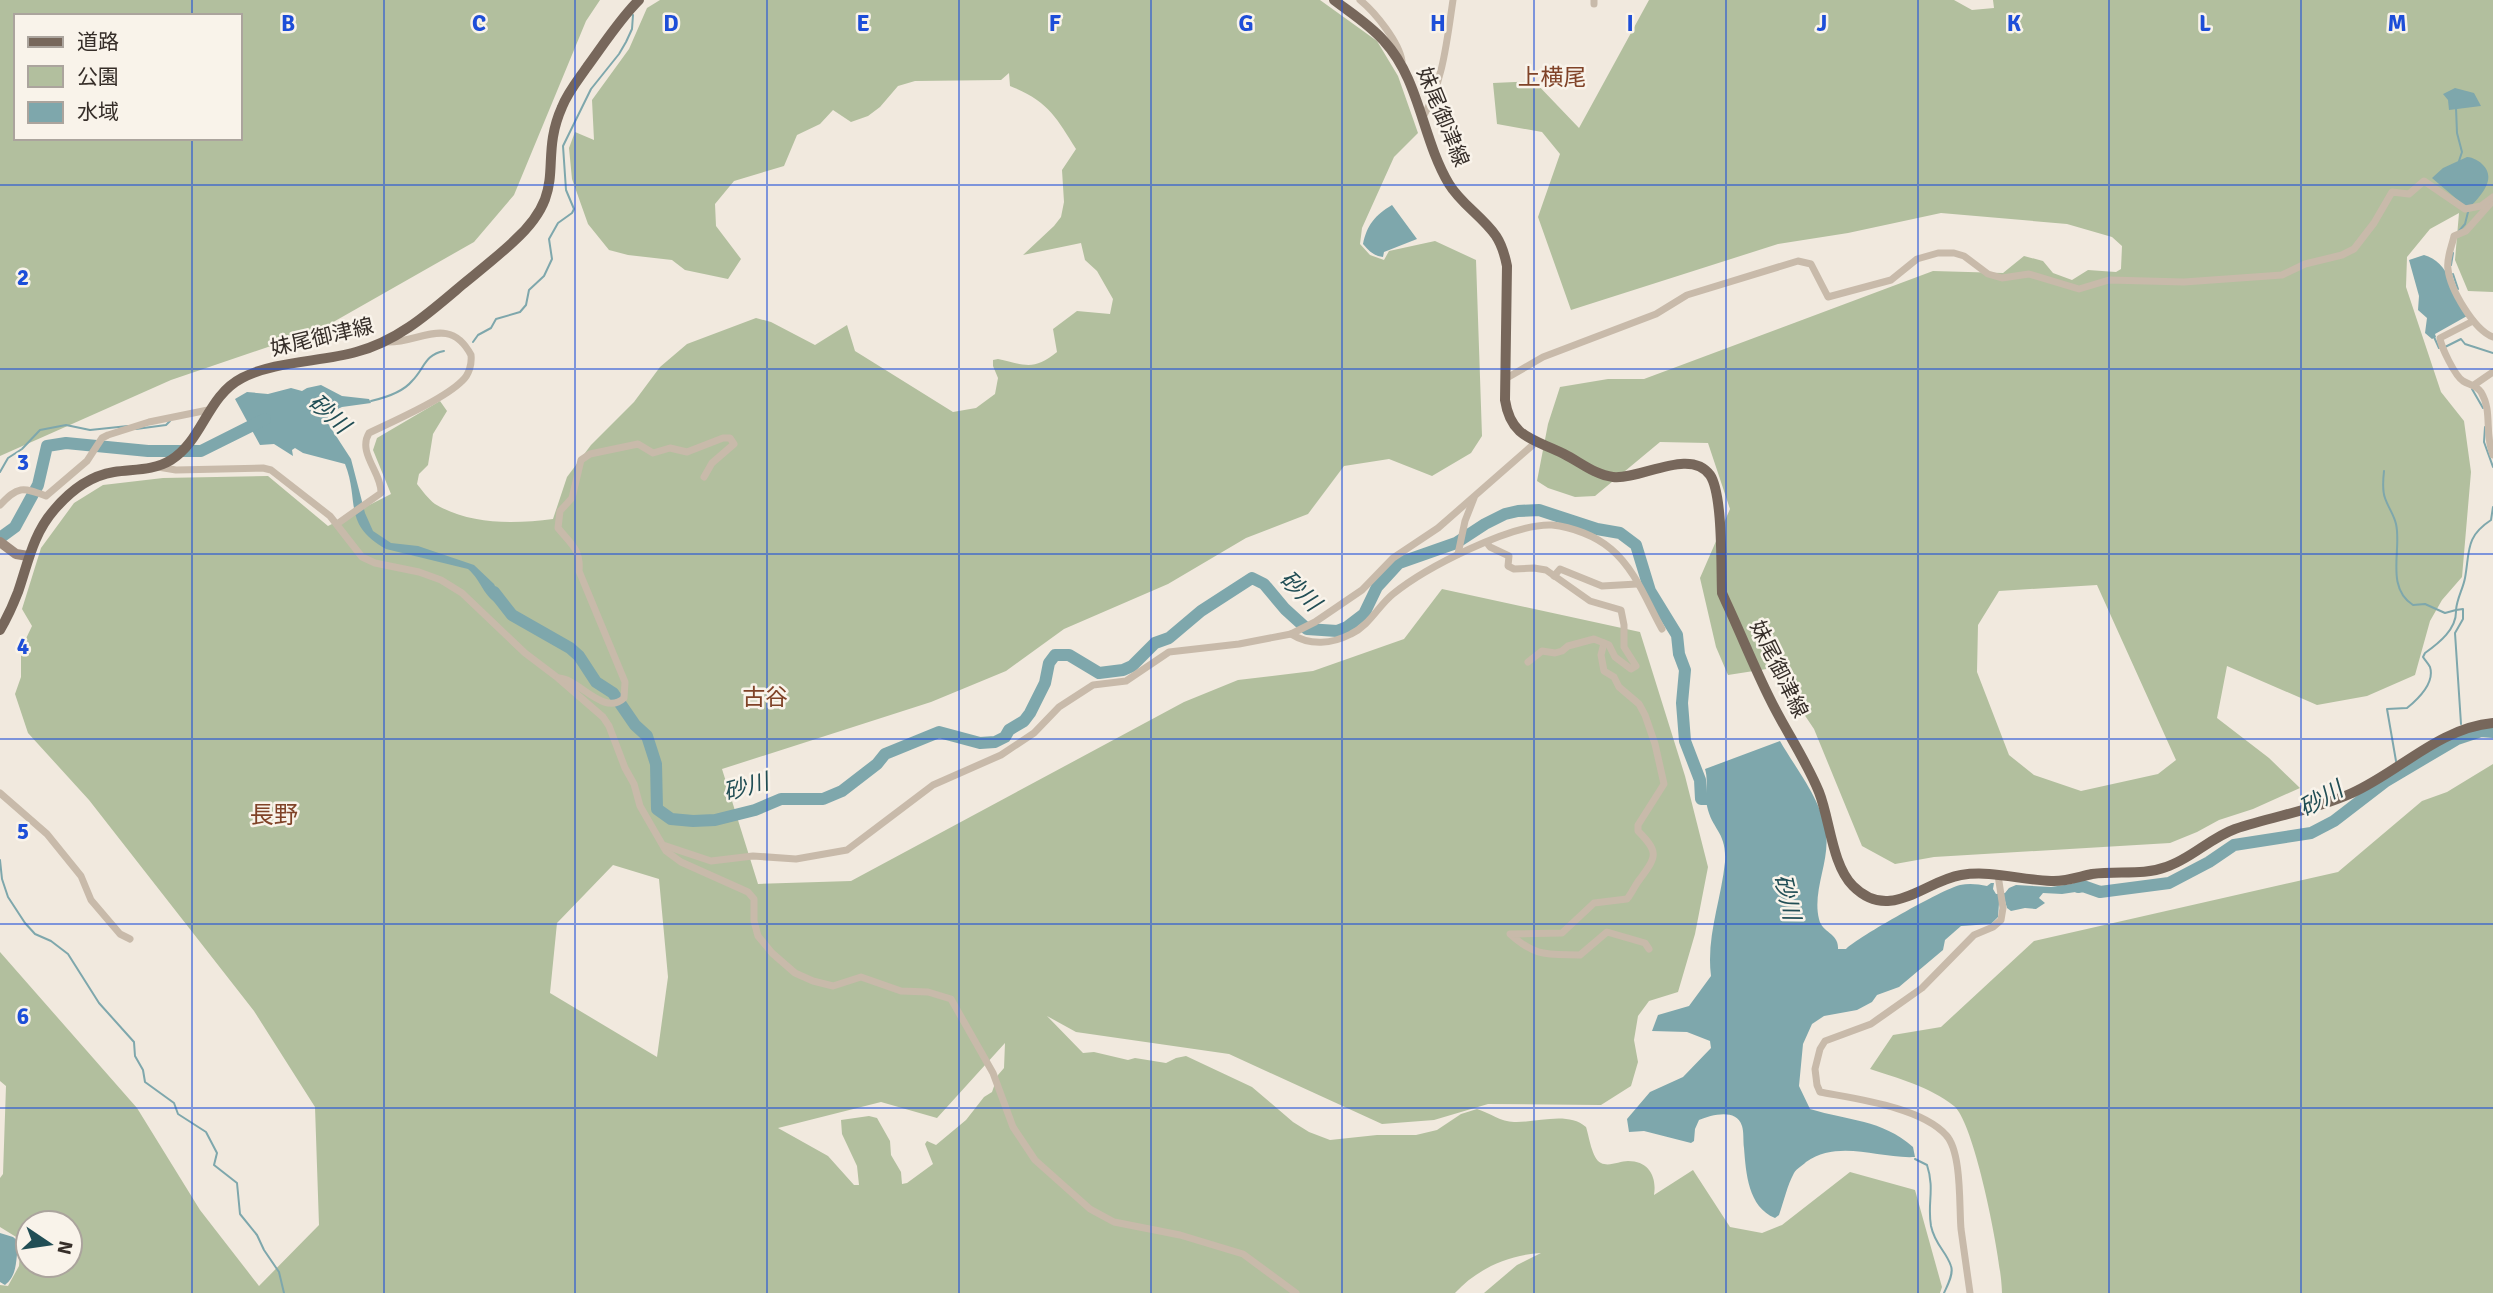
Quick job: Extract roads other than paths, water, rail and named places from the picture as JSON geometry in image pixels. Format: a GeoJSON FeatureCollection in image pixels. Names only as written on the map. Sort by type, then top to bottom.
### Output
{"type":"FeatureCollection","features":[{"type":"Feature","properties":{"kind":"main road","name":"妹尾御津線"},"geometry":{"type":"LineString","coordinates":[[0,630],[15,600],[28,556],[46,520],[75,489],[99,475],[156,467],[170,460],[188,444],[208,410],[222,393],[244,377],[270,369],[356,352],[387,341],[423,317],[534,222],[550,188],[553,142],[561,108],[609,36],[639,0]]}},
{"type":"Feature","properties":{"kind":"main road","name":"妹尾御津線"},"geometry":{"type":"LineString","coordinates":[[1334,0],[1385,41],[1401,65],[1448,183],[1462,202],[1496,236],[1503,250],[1507,266],[1505,400],[1510,419],[1518,430],[1535,443],[1611,477],[1685,463],[1695,464],[1710,475],[1717,502],[1723,593],[1726,602],[1770,700],[1819,792],[1840,864],[1852,885],[1863,894],[1888,901],[1903,898],[1959,875],[1998,875],[2054,882],[2092,874],[2144,872],[2164,868],[2218,837],[2308,810],[2352,793],[2450,736],[2470,727],[2493,723]]}},
{"type":"Feature","properties":{"kind":"main road"},"geometry":{"type":"LineString","coordinates":[[1,543],[16,554],[28,556]]}},
{"type":"Feature","properties":{"kind":"street"},"geometry":{"type":"LineString","coordinates":[[1360,0],[1372,10],[1396,45],[1402,58],[1401,65]]}},
{"type":"Feature","properties":{"kind":"street"},"geometry":{"type":"LineString","coordinates":[[1422,119],[1429,107],[1444,56],[1453,0]]}},
{"type":"Feature","properties":{"kind":"street"},"geometry":{"type":"LineString","coordinates":[[1504,379],[1543,357],[1656,314],[1687,295],[1798,261],[1811,264],[1828,297],[1891,280],[1917,258],[1938,253],[1964,256],[1988,274],[2001,278],[2029,274],[2080,289],[2109,280],[2184,282],[2252,275],[2282,275],[2305,264],[2342,255],[2354,249],[2363,239],[2389,194],[2409,194],[2424,181],[2469,209],[2493,200]]}},
{"type":"Feature","properties":{"kind":"street"},"geometry":{"type":"LineString","coordinates":[[2493,200],[2466,231],[2454,236],[2447,268],[2473,321],[2487,335],[2493,337]]}},
{"type":"Feature","properties":{"kind":"street"},"geometry":{"type":"LineString","coordinates":[[2473,321],[2440,338],[2456,375],[2481,392],[2490,411],[2488,439],[2493,455]]}},
{"type":"Feature","properties":{"kind":"street"},"geometry":{"type":"LineString","coordinates":[[337,524],[381,493],[380,481],[366,453],[366,438],[369,433],[450,390],[464,380],[471,361],[471,355],[457,337],[441,332],[387,341]]}},
{"type":"Feature","properties":{"kind":"street"},"geometry":{"type":"LineString","coordinates":[[2474,385],[2493,372]]}},
{"type":"Feature","properties":{"kind":"street"},"geometry":{"type":"LineString","coordinates":[[0,505],[18,490],[46,496],[77,469],[108,435],[208,410]]}},
{"type":"Feature","properties":{"kind":"street"},"geometry":{"type":"LineString","coordinates":[[558,678],[565,678],[593,697],[612,704],[624,698],[625,681],[579,571],[577,548],[558,528],[560,511],[572,498],[581,460],[590,454],[638,444],[653,453],[670,448],[687,452],[723,438],[730,438],[734,444],[712,463],[704,477]]}},
{"type":"Feature","properties":{"kind":"street"},"geometry":{"type":"LineString","coordinates":[[662,845],[711,861],[753,856],[796,859],[846,850],[933,785],[1001,755],[1034,733],[1059,707],[1093,685],[1126,681],[1169,652],[1238,644],[1295,632],[1309,625],[1362,590],[1393,558],[1437,528],[1535,443]]}},
{"type":"Feature","properties":{"kind":"street"},"geometry":{"type":"LineString","coordinates":[[156,467],[176,470],[271,470],[323,510],[369,561],[419,572],[441,580],[462,593],[525,653],[603,717],[634,784],[640,806],[666,851],[681,862],[748,892],[754,899],[754,921],[758,936],[772,953],[795,973],[833,986],[861,977],[901,991],[928,992],[951,999],[993,1073],[1013,1127],[1035,1160],[1090,1209],[1114,1222],[1180,1235],[1243,1254],[1296,1293]]}},
{"type":"Feature","properties":{"kind":"street"},"geometry":{"type":"LineString","coordinates":[[1459,551],[1475,496]]}},
{"type":"Feature","properties":{"kind":"street"},"geometry":{"type":"LineString","coordinates":[[1295,632],[1302,640],[1317,643],[1334,641],[1351,634],[1362,628],[1391,596],[1459,551],[1531,527],[1553,525],[1595,538],[1611,549],[1625,563],[1662,629]]}},
{"type":"Feature","properties":{"kind":"street"},"geometry":{"type":"LineString","coordinates":[[1488,543],[1490,547],[1509,556],[1508,566],[1514,569],[1546,570],[1590,601],[1621,610],[1624,647],[1634,662],[1634,668],[1631,669],[1615,657],[1609,645],[1594,639],[1568,646],[1555,653],[1542,650],[1528,662]]}},
{"type":"Feature","properties":{"kind":"street"},"geometry":{"type":"LineString","coordinates":[[1554,576],[1560,569],[1602,586],[1637,584]]}},
{"type":"Feature","properties":{"kind":"street"},"geometry":{"type":"LineString","coordinates":[[1604,643],[1601,655],[1604,671],[1614,677],[1619,687],[1639,704],[1645,715],[1664,779],[1661,791],[1638,825],[1638,831],[1652,844],[1654,859],[1627,899],[1594,903],[1562,933],[1510,934],[1528,949],[1542,954],[1580,955],[1607,932],[1645,943],[1649,949]]}},
{"type":"Feature","properties":{"kind":"street"},"geometry":{"type":"LineString","coordinates":[[0,793],[47,834],[81,876],[91,900],[120,934],[130,939]]}},
{"type":"Feature","properties":{"kind":"street"},"geometry":{"type":"LineString","coordinates":[[1970,1293],[1954,1152],[1946,1135],[1928,1123],[1895,1108],[1865,1099],[1820,1092],[1816,1085],[1815,1069],[1825,1041],[1871,1024],[1939,974],[1964,943],[2001,920],[2003,908],[1998,875]]}},
{"type":"Feature","properties":{"kind":"water"},"geometry":{"type":"Polygon","coordinates":[[[2455,88],[2474,93],[2481,106],[2449,110],[2448,100],[2443,94],[2455,88]]]}},
{"type":"Feature","properties":{"kind":"water"},"geometry":{"type":"Polygon","coordinates":[[[2467,157],[2480,162],[2488,174],[2486,187],[2470,207],[2466,207],[2432,178],[2443,168],[2467,157]]]}},
{"type":"Feature","properties":{"kind":"water"},"geometry":{"type":"Polygon","coordinates":[[[1392,205],[1417,239],[1384,252],[1383,257],[1372,253],[1363,244],[1373,221],[1392,205]]]}},
{"type":"Feature","properties":{"kind":"water"},"geometry":{"type":"Polygon","coordinates":[[[2424,255],[2432,258],[2446,271],[2467,316],[2435,334],[2436,337],[2432,339],[2425,333],[2427,318],[2418,310],[2419,296],[2409,260],[2424,255]]]}},
{"type":"Feature","properties":{"kind":"water"},"geometry":{"type":"Polygon","coordinates":[[[321,385],[342,396],[369,399],[371,403],[342,407],[329,413],[327,422],[351,459],[365,513],[373,531],[391,543],[418,546],[474,565],[494,584],[503,602],[500,605],[490,598],[468,569],[386,549],[372,540],[358,521],[345,464],[303,453],[295,448],[292,450],[293,456],[274,444],[260,445],[235,399],[247,392],[268,394],[291,388],[302,391],[321,385]]]}},
{"type":"Feature","properties":{"kind":"water"},"geometry":{"type":"Polygon","coordinates":[[[1780,741],[1808,785],[1824,821],[1827,844],[1817,908],[1821,924],[1836,940],[1838,949],[1846,949],[1901,914],[1960,885],[1987,886],[1994,883],[1996,894],[2005,893],[2016,885],[2051,887],[2084,882],[2096,889],[2062,894],[2043,893],[2039,898],[2045,903],[2036,909],[2011,911],[2005,901],[1999,903],[1998,917],[1991,924],[1961,926],[1945,940],[1943,950],[1899,987],[1877,995],[1872,1002],[1857,1010],[1824,1016],[1812,1024],[1803,1044],[1799,1086],[1810,1109],[1889,1131],[1913,1147],[1915,1157],[1846,1151],[1819,1155],[1795,1171],[1779,1215],[1775,1218],[1759,1206],[1750,1188],[1743,1128],[1735,1117],[1723,1114],[1699,1120],[1694,1141],[1691,1143],[1644,1131],[1629,1132],[1627,1119],[1650,1092],[1683,1077],[1711,1048],[1710,1041],[1687,1032],[1652,1031],[1658,1015],[1689,1006],[1711,976],[1711,947],[1725,852],[1722,837],[1707,806],[1705,769],[1780,741]]]}},
{"type":"Feature","properties":{"kind":"water"},"geometry":{"type":"Polygon","coordinates":[[[0,1233],[14,1238],[14,1274],[5,1285],[0,1282],[0,1233]]]}},
{"type":"Feature","properties":{"kind":"waterway"},"geometry":{"type":"LineString","coordinates":[[473,342],[478,335],[491,328],[496,319],[520,312],[526,305],[529,290],[544,276],[552,259],[549,239],[558,223],[574,209],[566,190],[563,146],[591,89],[626,42],[632,29],[633,15]]}},
{"type":"Feature","properties":{"kind":"waterway"},"geometry":{"type":"LineString","coordinates":[[2456,108],[2457,133],[2462,152],[2459,161]]}},
{"type":"Feature","properties":{"kind":"waterway"},"geometry":{"type":"LineString","coordinates":[[2459,231],[2465,224],[2468,212]]}},
{"type":"Feature","properties":{"kind":"waterway"},"geometry":{"type":"LineString","coordinates":[[2451,265],[2453,253]]}},
{"type":"Feature","properties":{"kind":"waterway"},"geometry":{"type":"LineString","coordinates":[[2453,274],[2458,289]]}},
{"type":"Feature","properties":{"kind":"waterway"},"geometry":{"type":"LineString","coordinates":[[2434,337],[2439,348]]}},
{"type":"Feature","properties":{"kind":"waterway"},"geometry":{"type":"LineString","coordinates":[[2445,347],[2461,339],[2465,344],[2493,353]]}},
{"type":"Feature","properties":{"kind":"waterway"},"geometry":{"type":"LineString","coordinates":[[371,401],[404,388],[432,356],[444,351]]}},
{"type":"Feature","properties":{"kind":"waterway"},"geometry":{"type":"LineString","coordinates":[[2472,389],[2483,408]]}},
{"type":"Feature","properties":{"kind":"waterway","name":"砂川"},"geometry":{"type":"LineString","coordinates":[[0,538],[15,527],[38,485],[47,446],[66,443],[148,451],[201,451],[265,419]]}},
{"type":"Feature","properties":{"kind":"waterway"},"geometry":{"type":"LineString","coordinates":[[136,429],[166,425],[170,421]]}},
{"type":"Feature","properties":{"kind":"waterway"},"geometry":{"type":"LineString","coordinates":[[0,472],[8,458],[22,449],[40,430],[66,425],[90,430],[128,426]]}},
{"type":"Feature","properties":{"kind":"waterway"},"geometry":{"type":"LineString","coordinates":[[2485,427],[2484,442],[2493,467]]}},
{"type":"Feature","properties":{"kind":"waterway"},"geometry":{"type":"LineString","coordinates":[[2384,471],[2384,495],[2395,521],[2397,534],[2396,567],[2399,588],[2413,605],[2425,604],[2445,613],[2456,610],[2456,617],[2450,629],[2423,657],[2430,667],[2428,685],[2407,708],[2387,709],[2396,761]]}},
{"type":"Feature","properties":{"kind":"waterway"},"geometry":{"type":"LineString","coordinates":[[2461,724],[2455,633],[2463,619],[2463,609],[2456,610],[2470,545],[2477,532],[2491,520],[2493,507]]}},
{"type":"Feature","properties":{"kind":"waterway","name":"砂川"},"geometry":{"type":"LineString","coordinates":[[494,592],[512,615],[570,648],[579,656],[596,682],[613,693],[635,725],[647,736],[656,764],[657,809],[671,819],[715,820],[755,810],[781,799],[823,799],[842,791],[877,764],[885,754],[939,732],[980,743],[995,742],[1005,737],[1009,730],[1024,721],[1030,713],[1045,683],[1049,663],[1055,655],[1069,655],[1099,673],[1123,670],[1132,666],[1155,643],[1169,638],[1201,611],[1252,578],[1264,584],[1307,629],[1337,631],[1364,614],[1377,587],[1399,563],[1456,543],[1505,514],[1539,510],[1597,529],[1620,533],[1636,545],[1650,591],[1677,635],[1679,654],[1685,670],[1682,703],[1685,741],[1700,780],[1701,799],[1720,799]]}},
{"type":"Feature","properties":{"kind":"waterway","name":"砂川"},"geometry":{"type":"LineString","coordinates":[[2078,887],[2100,892],[2169,883],[2234,845],[2311,833],[2334,821],[2386,781],[2457,739],[2481,731],[2493,732]]}},
{"type":"Feature","properties":{"kind":"waterway"},"geometry":{"type":"LineString","coordinates":[[0,860],[8,897],[35,934],[51,941],[68,954],[99,1003],[134,1042],[135,1056],[143,1070],[145,1082],[174,1103],[178,1114],[206,1132],[217,1153],[214,1165],[237,1183],[240,1214],[257,1235],[279,1272],[284,1293]]}},
{"type":"Feature","properties":{"kind":"waterway"},"geometry":{"type":"LineString","coordinates":[[1915,1159],[1927,1165],[1931,1226],[1952,1269],[1944,1293]]}},
{"type":"Feature","properties":{"kind":"district","name":"上横尾"},"geometry":{"type":"Point","coordinates":[1552,77]}},
{"type":"Feature","properties":{"kind":"district","name":"古谷"},"geometry":{"type":"Point","coordinates":[765,697]}},
{"type":"Feature","properties":{"kind":"district","name":"長野"},"geometry":{"type":"Point","coordinates":[274,815]}}]}
